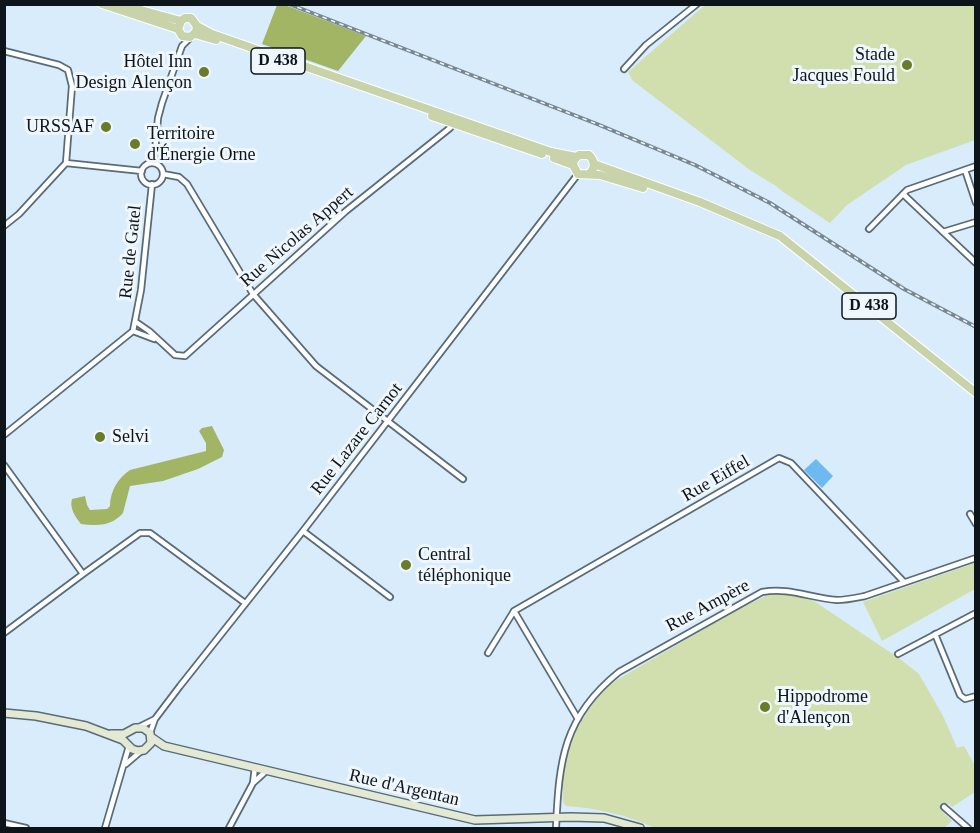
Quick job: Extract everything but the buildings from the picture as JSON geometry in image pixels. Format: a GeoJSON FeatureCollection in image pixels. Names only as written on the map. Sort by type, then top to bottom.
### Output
{"type":"FeatureCollection","features":[{"type":"Feature","properties":{"kind":"main road"},"geometry":{"type":"LineString","coordinates":[[102,4],[179,32],[194,33],[191,18],[181,21],[119,4]]}},
{"type":"Feature","properties":{"kind":"main road"},"geometry":{"type":"LineString","coordinates":[[179,32],[181,21]]}},
{"type":"Feature","properties":{"kind":"main road","name":"D 438"},"geometry":{"type":"LineString","coordinates":[[194,33],[574,161]]}},
{"type":"Feature","properties":{"kind":"main road"},"geometry":{"type":"LineString","coordinates":[[582,154],[589,155],[594,164],[593,170],[584,176],[578,174],[574,161],[582,154]]}},
{"type":"Feature","properties":{"kind":"main road","name":"D 438"},"geometry":{"type":"LineString","coordinates":[[594,164],[780,236],[975,393]]}},
{"type":"Feature","properties":{"kind":"main road","name":"D 438"},"geometry":{"type":"LineString","coordinates":[[589,174],[647,189],[759,226]]}},
{"type":"Feature","properties":{"kind":"main road"},"geometry":{"type":"LineString","coordinates":[[4,714],[66,722],[111,734],[135,750],[144,749],[151,735],[147,730],[139,727],[129,733],[111,734]]}},
{"type":"Feature","properties":{"kind":"main road"},"geometry":{"type":"LineString","coordinates":[[128,744],[129,733]]}},
{"type":"Feature","properties":{"kind":"main road","name":"Rue d'Argentan"},"geometry":{"type":"LineString","coordinates":[[151,735],[164,746]]}},
{"type":"Feature","properties":{"kind":"main road","name":"Rue d'Argentan"},"geometry":{"type":"LineString","coordinates":[[144,749],[164,746],[475,823],[556,817],[604,818],[640,828]]}},
{"type":"Feature","properties":{"kind":"street"},"geometry":{"type":"LineString","coordinates":[[624,69],[646,45],[697,4]]}},
{"type":"Feature","properties":{"kind":"street"},"geometry":{"type":"LineString","coordinates":[[179,32],[182,46]]}},
{"type":"Feature","properties":{"kind":"street"},"geometry":{"type":"LineString","coordinates":[[153,163],[158,118],[182,46],[194,33]]}},
{"type":"Feature","properties":{"kind":"street"},"geometry":{"type":"LineString","coordinates":[[4,51],[59,65],[68,70],[72,86],[66,163],[19,214],[4,226]]}},
{"type":"Feature","properties":{"kind":"street","name":"Rue Nicolas Appert"},"geometry":{"type":"LineString","coordinates":[[136,322],[175,355],[185,356],[353,204],[455,122]]}},
{"type":"Feature","properties":{"kind":"street"},"geometry":{"type":"LineString","coordinates":[[66,163],[142,171]]}},
{"type":"Feature","properties":{"kind":"street"},"geometry":{"type":"LineString","coordinates":[[153,163],[161,167],[163,174],[158,183],[152,184],[143,179],[142,171],[147,164],[153,163]]}},
{"type":"Feature","properties":{"kind":"street"},"geometry":{"type":"LineString","coordinates":[[869,229],[907,190],[975,166]]}},
{"type":"Feature","properties":{"kind":"street"},"geometry":{"type":"LineString","coordinates":[[965,170],[975,203]]}},
{"type":"Feature","properties":{"kind":"street"},"geometry":{"type":"LineString","coordinates":[[163,174],[179,177],[187,184],[253,294],[316,366],[462,479]]}},
{"type":"Feature","properties":{"kind":"street","name":"Rue Lazare Carnot"},"geometry":{"type":"LineString","coordinates":[[151,735],[155,719],[578,174]]}},
{"type":"Feature","properties":{"kind":"street","name":"Rue de Gatel"},"geometry":{"type":"LineString","coordinates":[[136,322],[152,184]]}},
{"type":"Feature","properties":{"kind":"street"},"geometry":{"type":"LineString","coordinates":[[903,194],[975,263]]}},
{"type":"Feature","properties":{"kind":"street"},"geometry":{"type":"LineString","coordinates":[[943,232],[975,222]]}},
{"type":"Feature","properties":{"kind":"street"},"geometry":{"type":"LineString","coordinates":[[4,435],[134,331],[136,322]]}},
{"type":"Feature","properties":{"kind":"street","name":"Rue Nicolas Appert"},"geometry":{"type":"LineString","coordinates":[[134,331],[157,340]]}},
{"type":"Feature","properties":{"kind":"street","name":"Rue Eiffel"},"geometry":{"type":"LineString","coordinates":[[514,611],[779,458],[791,463],[904,582]]}},
{"type":"Feature","properties":{"kind":"street"},"geometry":{"type":"LineString","coordinates":[[4,465],[83,574]]}},
{"type":"Feature","properties":{"kind":"street"},"geometry":{"type":"LineString","coordinates":[[970,514],[975,524]]}},
{"type":"Feature","properties":{"kind":"street"},"geometry":{"type":"LineString","coordinates":[[303,531],[390,597]]}},
{"type":"Feature","properties":{"kind":"street"},"geometry":{"type":"LineString","coordinates":[[4,633],[140,533],[146,532],[245,603]]}},
{"type":"Feature","properties":{"kind":"street","name":"Rue Ampère"},"geometry":{"type":"LineString","coordinates":[[556,828],[563,752],[578,719],[603,685],[619,672],[752,597],[777,590],[838,600],[849,599],[865,596],[975,558]]}},
{"type":"Feature","properties":{"kind":"street"},"geometry":{"type":"LineString","coordinates":[[488,653],[514,611],[578,719]]}},
{"type":"Feature","properties":{"kind":"street"},"geometry":{"type":"LineString","coordinates":[[898,654],[975,613]]}},
{"type":"Feature","properties":{"kind":"street"},"geometry":{"type":"LineString","coordinates":[[935,634],[960,695],[965,699],[975,696]]}},
{"type":"Feature","properties":{"kind":"street","name":"Rue Lazare Carnot"},"geometry":{"type":"LineString","coordinates":[[139,727],[155,719]]}},
{"type":"Feature","properties":{"kind":"street"},"geometry":{"type":"LineString","coordinates":[[105,828],[124,766],[128,744]]}},
{"type":"Feature","properties":{"kind":"street"},"geometry":{"type":"LineString","coordinates":[[124,766],[144,749]]}},
{"type":"Feature","properties":{"kind":"street"},"geometry":{"type":"LineString","coordinates":[[253,783],[255,767]]}},
{"type":"Feature","properties":{"kind":"street"},"geometry":{"type":"LineString","coordinates":[[229,828],[253,783],[264,773],[264,770]]}},
{"type":"Feature","properties":{"kind":"street"},"geometry":{"type":"LineString","coordinates":[[944,807],[968,828]]}},
{"type":"Feature","properties":{"kind":"street"},"geometry":{"type":"LineString","coordinates":[[4,823],[26,828]]}},
{"type":"Feature","properties":{"kind":"green space"},"geometry":{"type":"Polygon","coordinates":[[[277,5],[285,5],[366,36],[338,71],[262,44],[277,5]]]}},
{"type":"Feature","properties":{"kind":"green space"},"geometry":{"type":"Polygon","coordinates":[[[705,5],[975,5],[975,140],[906,165],[847,205],[830,223],[750,170],[632,80],[628,72],[705,5]]]}},
{"type":"Feature","properties":{"kind":"green space"},"geometry":{"type":"Polygon","coordinates":[[[212,426],[224,450],[222,457],[198,469],[163,481],[130,486],[123,513],[109,523],[81,524],[77,519],[72,509],[72,499],[85,496],[90,510],[107,509],[110,506],[115,485],[126,473],[130,470],[206,451],[206,443],[199,431],[212,426]]]}},
{"type":"Feature","properties":{"kind":"green space"},"geometry":{"type":"Polygon","coordinates":[[[975,563],[975,589],[882,641],[863,602],[975,563]]]}},
{"type":"Feature","properties":{"kind":"green space","name":"Hippodrome d'Alençon"},"geometry":{"type":"Polygon","coordinates":[[[768,595],[804,597],[814,601],[919,674],[943,716],[957,748],[964,746],[975,766],[975,792],[952,807],[949,803],[942,811],[952,821],[944,828],[655,828],[612,813],[566,806],[563,802],[562,776],[567,750],[582,719],[610,684],[740,608],[768,595]]]}},
{"type":"Feature","properties":{"kind":"water"},"geometry":{"type":"Polygon","coordinates":[[[816,459],[833,476],[822,488],[804,470],[816,459]]]}},
{"type":"Feature","properties":{"kind":"railway"},"geometry":{"type":"LineString","coordinates":[[289,4],[597,124],[695,165],[770,203],[904,289],[976,327]]}},
{"type":"Feature","properties":{"kind":"place","name":"Stade Jacques Fould"},"geometry":{"type":"Point","coordinates":[907,65]}},
{"type":"Feature","properties":{"kind":"place","name":"Hôtel Inn Design Alençon"},"geometry":{"type":"Point","coordinates":[204,72]}},
{"type":"Feature","properties":{"kind":"place","name":"URSSAF"},"geometry":{"type":"Point","coordinates":[106,127]}},
{"type":"Feature","properties":{"kind":"place","name":"Territoire d'Énergie Orne"},"geometry":{"type":"Point","coordinates":[135,144]}},
{"type":"Feature","properties":{"kind":"place","name":"Selvi"},"geometry":{"type":"Point","coordinates":[100,437]}},
{"type":"Feature","properties":{"kind":"place","name":"Central téléphonique"},"geometry":{"type":"Point","coordinates":[406,565]}},
{"type":"Feature","properties":{"kind":"place","name":"Hippodrome d'Alençon"},"geometry":{"type":"Point","coordinates":[765,707]}}]}
